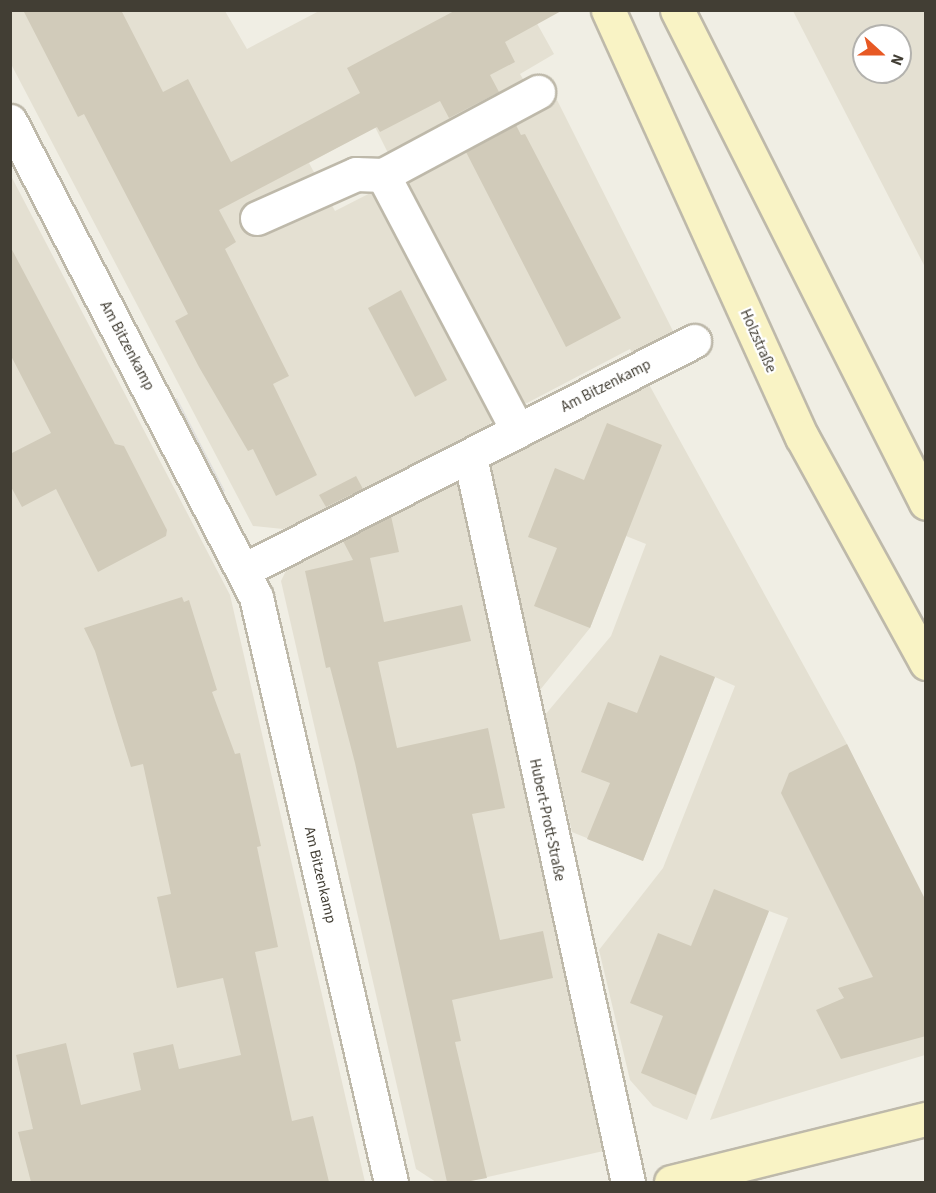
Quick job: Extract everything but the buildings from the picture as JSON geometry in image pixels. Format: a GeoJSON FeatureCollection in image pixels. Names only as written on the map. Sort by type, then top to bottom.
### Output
{"type":"FeatureCollection","features":[{"type":"Feature","properties":{"kind":"main road","name":"Holzstraße"},"geometry":{"type":"LineString","coordinates":[[608,10],[802,437],[926,663]]}},
{"type":"Feature","properties":{"kind":"main road"},"geometry":{"type":"LineString","coordinates":[[677,10],[926,503]]}},
{"type":"Feature","properties":{"kind":"main road"},"geometry":{"type":"LineString","coordinates":[[671,1182],[926,1119]]}},
{"type":"Feature","properties":{"kind":"street"},"geometry":{"type":"LineString","coordinates":[[257,218],[356,174],[383,175],[538,92]]}},
{"type":"Feature","properties":{"kind":"street","name":"Am Bitzenkamp"},"geometry":{"type":"LineString","coordinates":[[10,121],[256,597],[391,1182]]}},
{"type":"Feature","properties":{"kind":"street"},"geometry":{"type":"LineString","coordinates":[[383,175],[518,431]]}},
{"type":"Feature","properties":{"kind":"street","name":"Am Bitzenkamp"},"geometry":{"type":"LineString","coordinates":[[244,570],[694,341]]}},
{"type":"Feature","properties":{"kind":"street","name":"Hubert-Prott-Straße"},"geometry":{"type":"LineString","coordinates":[[470,457],[628,1182]]}},
{"type":"Feature","properties":{"kind":"shaded area"},"geometry":{"type":"Polygon","coordinates":[[[10,11],[225,11],[247,49],[319,11],[530,11],[554,54],[520,74],[529,89],[392,161],[375,127],[309,163],[335,211],[384,186],[494,410],[489,428],[329,514],[283,529],[253,526],[11,64],[10,11]]]}},
{"type":"Feature","properties":{"kind":"shaded area"},"geometry":{"type":"Polygon","coordinates":[[[793,11],[925,11],[925,267],[793,11]]]}},
{"type":"Feature","properties":{"kind":"shaded area"},"geometry":{"type":"Polygon","coordinates":[[[555,96],[675,335],[634,357],[630,349],[527,403],[520,402],[402,177],[555,96]]]}},
{"type":"Feature","properties":{"kind":"shaded area"},"geometry":{"type":"Polygon","coordinates":[[[10,174],[230,595],[365,1182],[11,1182],[10,174]]]}},
{"type":"Feature","properties":{"kind":"shaded area"},"geometry":{"type":"Polygon","coordinates":[[[646,379],[847,744],[925,901],[925,1055],[710,1120],[788,918],[769,911],[687,1120],[653,1106],[630,1080],[599,950],[663,868],[735,686],[715,677],[643,861],[572,832],[545,715],[611,636],[646,544],[626,536],[590,628],[540,690],[487,462],[646,379]]]}},
{"type":"Feature","properties":{"kind":"shaded area"},"geometry":{"type":"Polygon","coordinates":[[[177,398],[225,491],[215,497],[167,403],[177,398]]]}},
{"type":"Feature","properties":{"kind":"shaded area"},"geometry":{"type":"Polygon","coordinates":[[[456,478],[608,1150],[465,1182],[436,1182],[416,1169],[281,581],[295,552],[456,478]]]}}]}
